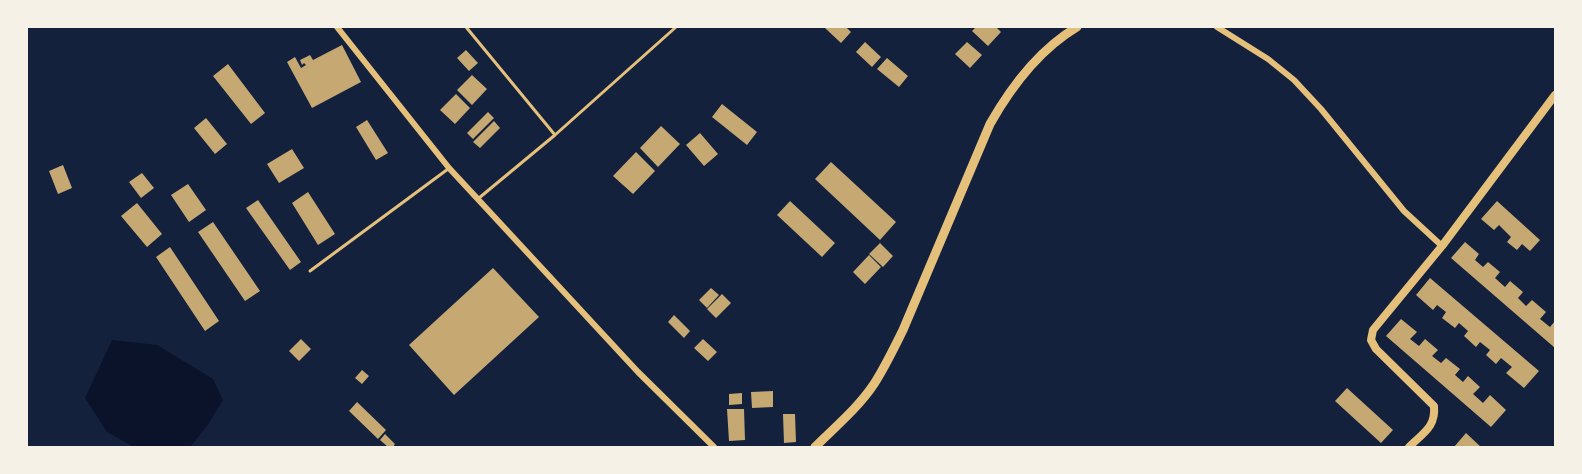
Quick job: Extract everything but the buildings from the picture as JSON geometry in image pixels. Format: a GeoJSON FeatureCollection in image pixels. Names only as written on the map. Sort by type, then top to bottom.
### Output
{"type":"FeatureCollection","features":[{"type":"Feature","properties":{"kind":"main road"},"geometry":{"type":"LineString","coordinates":[[815,447],[856,407],[874,385],[886,363],[903,330],[990,124],[1001,104],[1027,70],[1063,35],[1077,27]]}},
{"type":"Feature","properties":{"kind":"street"},"geometry":{"type":"LineString","coordinates":[[337,27],[449,168],[638,372],[714,447]]}},
{"type":"Feature","properties":{"kind":"street"},"geometry":{"type":"LineString","coordinates":[[1217,27],[1269,59],[1294,80],[1322,109],[1404,211],[1442,246]]}},
{"type":"Feature","properties":{"kind":"street"},"geometry":{"type":"LineString","coordinates":[[1409,447],[1432,424],[1435,417],[1434,406],[1376,349],[1371,340],[1373,330],[1442,246],[1555,95]]}},
{"type":"Feature","properties":{"kind":"lane"},"geometry":{"type":"LineString","coordinates":[[466,27],[555,135]]}},
{"type":"Feature","properties":{"kind":"lane"},"geometry":{"type":"LineString","coordinates":[[478,199],[555,135],[676,27]]}},
{"type":"Feature","properties":{"kind":"lane"},"geometry":{"type":"LineString","coordinates":[[310,271],[449,168]]}},
{"type":"Feature","properties":{"kind":"water"},"geometry":{"type":"Polygon","coordinates":[[[112,340],[157,345],[213,379],[223,400],[207,426],[190,447],[134,447],[107,432],[85,398],[112,340]]]}}]}
